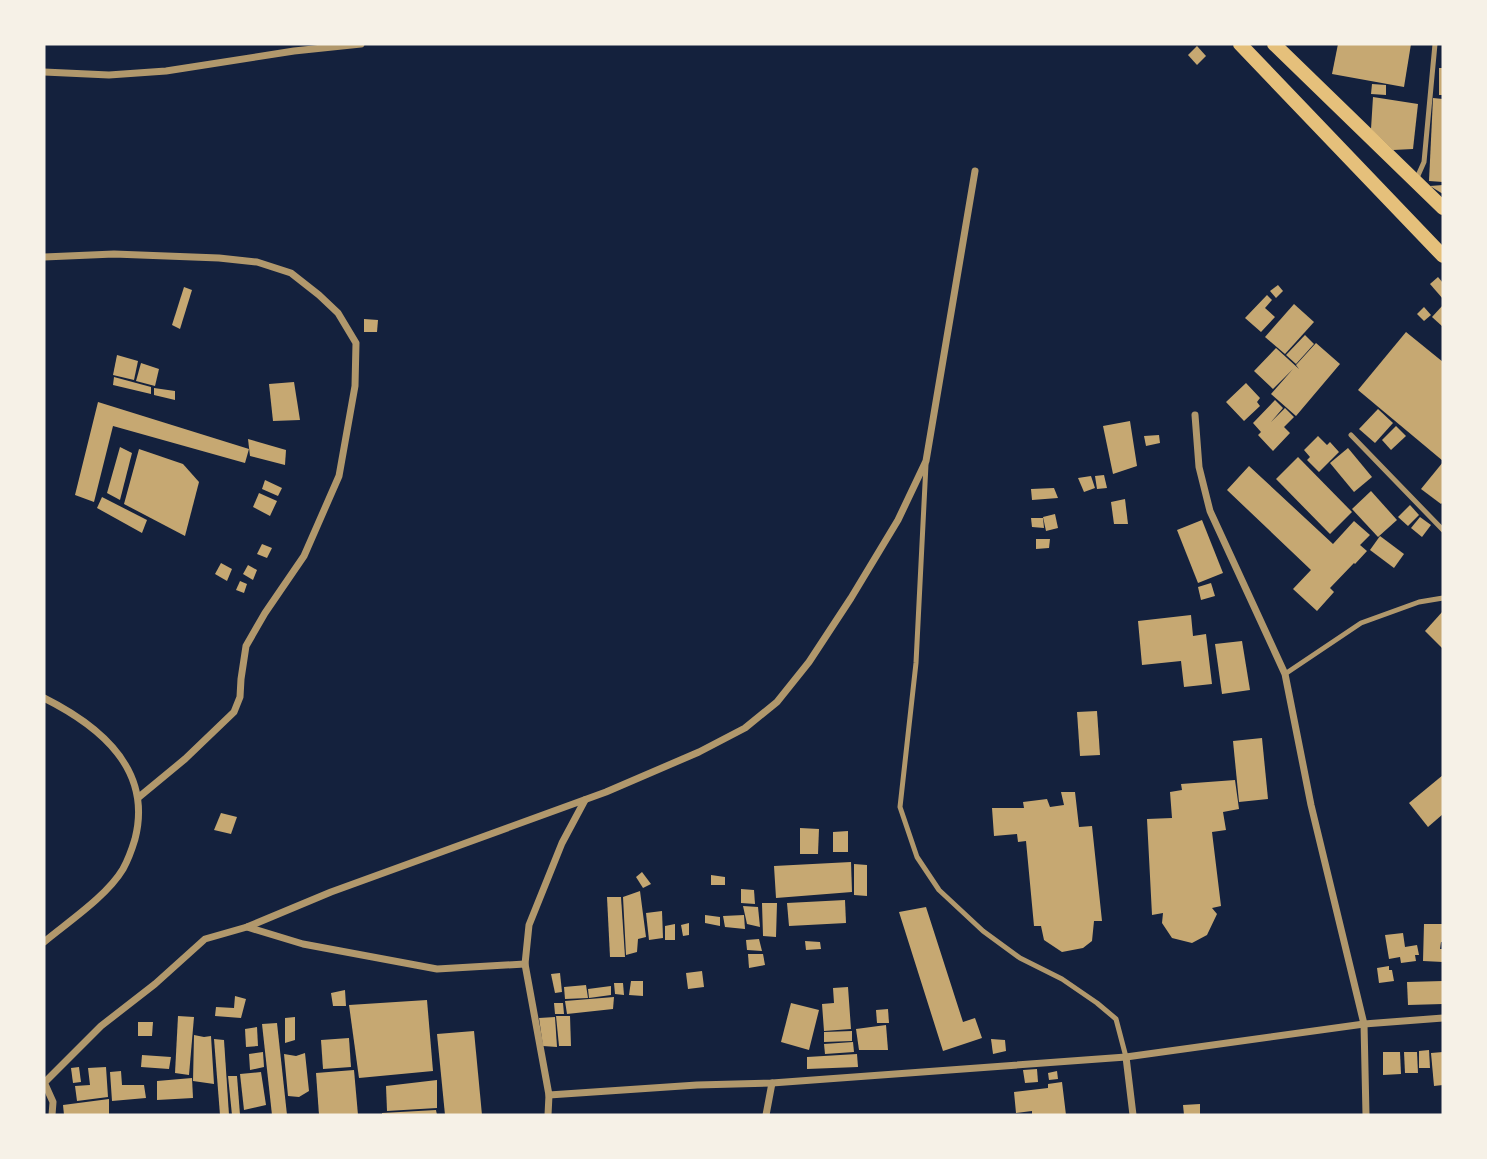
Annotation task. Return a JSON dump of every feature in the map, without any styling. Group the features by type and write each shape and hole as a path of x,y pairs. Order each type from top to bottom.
{"main road":[{"path":"1240,44 1443,256"},
{"path":"1274,44 1443,208"}],"street":[{"path":"44,72 109,75 166,71 294,51 360,44"},
{"path":"52,1115 54,1102 44,1082 101,1026 155,985 205,939 247,927 331,892 586,800 699,752 745,728 777,702 809,662 851,598 898,520 926,461 975,171"},
{"path":"44,257 114,254 257,262 291,274 319,295 338,313 356,343 355,386 339,476 304,556 246,646 240,697 234,712 185,759 139,797"},
{"path":"1195,415 1199,467 1210,511 1285,674 1311,805 1364,1024 1366,1115"},
{"path":"44,698 69,711 113,747 129,769 139,797 139,824 132,849 122,870 101,895 44,942"},
{"path":"548,1115 548,1094 525,964 529,925 562,843 586,800"},
{"path":"247,927 303,944 437,969 525,964"},
{"path":"548,1094 772,1083 1126,1057 1364,1024 1443,1018"},
{"path":"1126,1057 1133,1115"},
{"path":"766,1115 772,1083"}],"lane":[{"path":"1416,180 1424,162 1434,44"},
{"path":"1351,435 1443,530"},
{"path":"926,461 916,663 900,807 917,857 939,890 983,931 1020,958 1062,979 1116,1019 1126,1057"},
{"path":"1285,674 1361,623 1419,602 1443,598"}],"building":[{"path":"1338,44 1411,44 1404,87 1332,74"},
{"path":"1197,46 1206,56 1197,65 1188,55"},
{"path":"1439,68 1443,68 1443,95 1439,95"},
{"path":"1372,84 1386,85 1386,95 1371,94"},
{"path":"1373,97 1418,104 1413,149 1393,150 1371,129"},
{"path":"1433,98 1443,99 1443,182 1429,181"},
{"path":"1443,185 1443,194 1430,186"},
{"path":"1438,277 1443,283 1443,299 1430,284"},
{"path":"1278,285 1283,291 1276,298 1270,291"},
{"path":"184,287 192,290 180,329 172,325"},
{"path":"1267,295 1272,300 1265,308 1275,317 1261,332 1245,318"},
{"path":"1294,304 1314,322 1285,354 1265,337"},
{"path":"1443,305 1443,327 1432,317"},
{"path":"1424,307 1431,315 1424,321 1417,314"},
{"path":"364,319 378,320 377,332 364,332"},
{"path":"1406,332 1443,362 1443,461 1358,390"},
{"path":"1305,335 1314,344 1296,364 1286,355"},
{"path":"1316,343 1340,364 1296,416 1271,394 1293,369 1273,389 1254,371 1276,348 1299,369 1296,365"},
{"path":"117,355 138,361 134,380 113,375"},
{"path":"141,363 159,369 155,386 136,381"},
{"path":"114,377 151,387 151,394 113,385"},
{"path":"294,382 300,420 273,421 269,384"},
{"path":"1246,383 1260,398 1257,402 1260,406 1244,421 1226,402"},
{"path":"154,388 175,391 175,400 154,395"},
{"path":"1275,400 1283,408 1271,422 1285,408 1294,417 1284,427 1290,433 1273,451 1258,435 1261,432 1253,423"},
{"path":"98,402 249,449 245,463 113,426 94,502 75,495"},
{"path":"1378,409 1393,423 1375,443 1359,429"},
{"path":"1130,421 1137,466 1113,474 1103,426"},
{"path":"1396,426 1406,436 1391,450 1382,440"},
{"path":"1159,435 1160,443 1146,446 1144,436"},
{"path":"1318,436 1327,445 1330,442 1339,452 1319,472 1307,460 1310,457 1304,450"},
{"path":"248,439 286,450 285,465 250,456"},
{"path":"120,447 132,453 120,500 107,493"},
{"path":"1348,448 1372,477 1354,492 1330,463"},
{"path":"139,449 183,464 199,482 185,536 124,504"},
{"path":"1298,457 1352,512 1330,534 1276,479"},
{"path":"1443,462 1443,502 1441,504 1421,489"},
{"path":"1249,466 1333,544 1354,521 1370,535 1360,545 1367,551 1330,588 1334,592 1317,611 1293,589 1311,570 1227,490"},
{"path":"1104,475 1107,488 1097,489 1095,476"},
{"path":"1091,476 1095,488 1084,492 1078,478"},
{"path":"265,480 282,488 278,496 262,489"},
{"path":"1054,488 1058,498 1032,500 1031,489"},
{"path":"1371,491 1397,520 1378,537 1352,509"},
{"path":"259,493 277,501 270,516 253,507"},
{"path":"102,497 147,520 142,533 97,508"},
{"path":"1125,499 1128,524 1114,524 1111,502"},
{"path":"1410,505 1419,515 1408,526 1398,517"},
{"path":"1055,514 1058,528 1046,531 1043,517"},
{"path":"1420,517 1431,525 1422,537 1411,528"},
{"path":"1031,518 1043,518 1044,528 1032,527"},
{"path":"1202,520 1223,573 1198,583 1177,530"},
{"path":"1380,536 1404,554 1394,568 1370,550"},
{"path":"1036,539 1050,539 1049,548 1036,549"},
{"path":"262,544 272,548 267,558 257,554"},
{"path":"221,563 232,569 227,581 215,574"},
{"path":"248,565 257,570 253,580 243,574"},
{"path":"240,581 247,584 244,593 236,590"},
{"path":"1211,583 1215,596 1201,600 1198,587"},
{"path":"1443,611 1443,649 1425,631"},
{"path":"1191,615 1193,636 1206,634 1212,684 1184,687 1181,661 1142,665 1138,621"},
{"path":"1242,641 1250,690 1222,694 1215,644"},
{"path":"1097,711 1100,755 1080,756 1077,712"},
{"path":"1262,738 1268,799 1239,802 1233,741"},
{"path":"1443,775 1443,814 1428,827 1409,803"},
{"path":"1235,780 1239,809 1223,812 1226,830 1212,832 1221,906 1212,908 1217,914 1207,935 1192,943 1172,938 1162,923 1163,913 1152,915 1147,819 1172,818 1170,792 1182,790 1181,784"},
{"path":"1061,792 1075,792 1079,827 1092,826 1102,921 1094,921 1092,941 1083,948 1062,952 1044,940 1041,926 1034,926 1026,841 1018,842 1017,834 994,836 992,808 1024,808 1023,802 1047,799 1050,807 1064,805"},
{"path":"221,813 237,817 231,834 214,830"},
{"path":"800,828 819,829 818,854 800,854"},
{"path":"848,831 848,852 833,852 833,832"},
{"path":"851,862 852,892 776,898 774,866"},
{"path":"854,864 867,865 867,896 854,895"},
{"path":"642,872 651,884 643,888 636,877"},
{"path":"711,875 725,877 725,885 711,885"},
{"path":"741,889 754,890 755,904 741,903"},
{"path":"640,891 646,937 638,939 637,952 626,955 623,897"},
{"path":"607,897 621,897 625,957 610,957"},
{"path":"845,900 846,923 789,926 787,903"},
{"path":"762,903 777,903 776,937 763,936"},
{"path":"743,906 758,907 760,927 747,924"},
{"path":"926,907 963,1022 975,1018 982,1038 943,1051 899,912"},
{"path":"662,911 663,938 649,940 646,913"},
{"path":"705,915 720,917 720,926 705,923"},
{"path":"744,915 745,929 725,927 723,916"},
{"path":"689,923 689,935 683,936 681,925"},
{"path":"675,924 675,940 665,940 665,926"},
{"path":"1424,924 1443,924 1443,942 1440,949 1443,949 1443,962 1423,961"},
{"path":"1403,933 1405,947 1417,945 1419,955 1415,955 1416,961 1401,963 1400,957 1389,959 1385,935"},
{"path":"759,939 762,951 747,950 746,940"},
{"path":"805,941 820,942 821,949 806,950"},
{"path":"748,954 763,954 765,965 749,968"},
{"path":"1389,966 1394,981 1379,983 1377,968"},
{"path":"702,971 704,987 688,989 686,973"},
{"path":"560,973 562,992 555,993 551,974"},
{"path":"631,981 643,981 643,996 629,995"},
{"path":"1443,981 1443,1004 1408,1005 1407,982"},
{"path":"614,983 623,983 624,995 615,994"},
{"path":"586,985 588,998 565,999 564,987"},
{"path":"611,986 611,995 589,998 588,989"},
{"path":"848,987 851,1029 824,1031 822,1004 834,1003 833,988"},
{"path":"345,990 346,1006 333,1006 331,993"},
{"path":"235,996 246,999 241,1018 215,1016 216,1007 234,1008"},
{"path":"614,997 613,1009 567,1014 565,1001"},
{"path":"427,1000 433,1071 359,1078 349,1005"},
{"path":"554,1003 563,1003 564,1014 555,1014"},
{"path":"791,1003 819,1010 809,1050 781,1042"},
{"path":"888,1009 889,1023 877,1023 876,1010"},
{"path":"178,1016 194,1017 189,1075 175,1073"},
{"path":"556,1016 570,1016 571,1046 559,1046"},
{"path":"295,1017 295,1040 285,1043 285,1018"},
{"path":"555,1017 557,1047 543,1046 539,1018"},
{"path":"138,1022 153,1022 152,1036 138,1036"},
{"path":"277,1023 287,1115 272,1115 262,1024"},
{"path":"886,1025 888,1050 859,1050 856,1029"},
{"path":"257,1027 258,1046 246,1047 245,1029"},
{"path":"474,1031 482,1115 445,1115 437,1034"},
{"path":"852,1031 852,1041 824,1042 824,1032"},
{"path":"194,1035 211,1036 214,1084 193,1081"},
{"path":"349,1038 351,1067 323,1069 321,1040"},
{"path":"214,1039 224,1040 229,1115 220,1115"},
{"path":"991,1039 1005,1040 1006,1051 993,1054"},
{"path":"853,1042 854,1052 825,1054 824,1044"},
{"path":"1429,1050 1430,1068 1419,1068 1419,1051"},
{"path":"263,1052 264,1067 250,1070 249,1054"},
{"path":"1383,1052 1400,1052 1401,1074 1383,1075"},
{"path":"1404,1052 1417,1052 1418,1073 1405,1073"},
{"path":"1443,1052 1443,1085 1434,1086 1431,1053"},
{"path":"305,1053 309,1091 299,1097 288,1096 284,1054 296,1056"},
{"path":"857,1054 858,1067 807,1069 807,1057"},
{"path":"142,1055 171,1057 169,1069 141,1067"},
{"path":"79,1067 81,1082 73,1083 71,1068"},
{"path":"106,1067 108,1097 77,1101 75,1086 90,1085 88,1068"},
{"path":"1037,1069 1038,1082 1025,1083 1023,1070"},
{"path":"354,1070 358,1115 319,1115 316,1073"},
{"path":"121,1071 122,1085 144,1085 146,1098 112,1101 110,1072"},
{"path":"1057,1071 1058,1079 1049,1080 1048,1073"},
{"path":"261,1072 266,1105 244,1110 240,1074"},
{"path":"228,1076 237,1076 240,1115 232,1115"},
{"path":"192,1078 193,1098 157,1100 157,1081"},
{"path":"437,1080 437,1108 387,1111 386,1086"},
{"path":"1062,1082 1066,1115 1032,1115 1032,1111 1016,1113 1014,1092 1048,1088 1048,1084"},
{"path":"109,1099 109,1115 64,1115 63,1105"},
{"path":"1200,1104 1200,1115 1184,1115 1183,1105"},
{"path":"436,1110 437,1115 382,1115 382,1113"}]}
